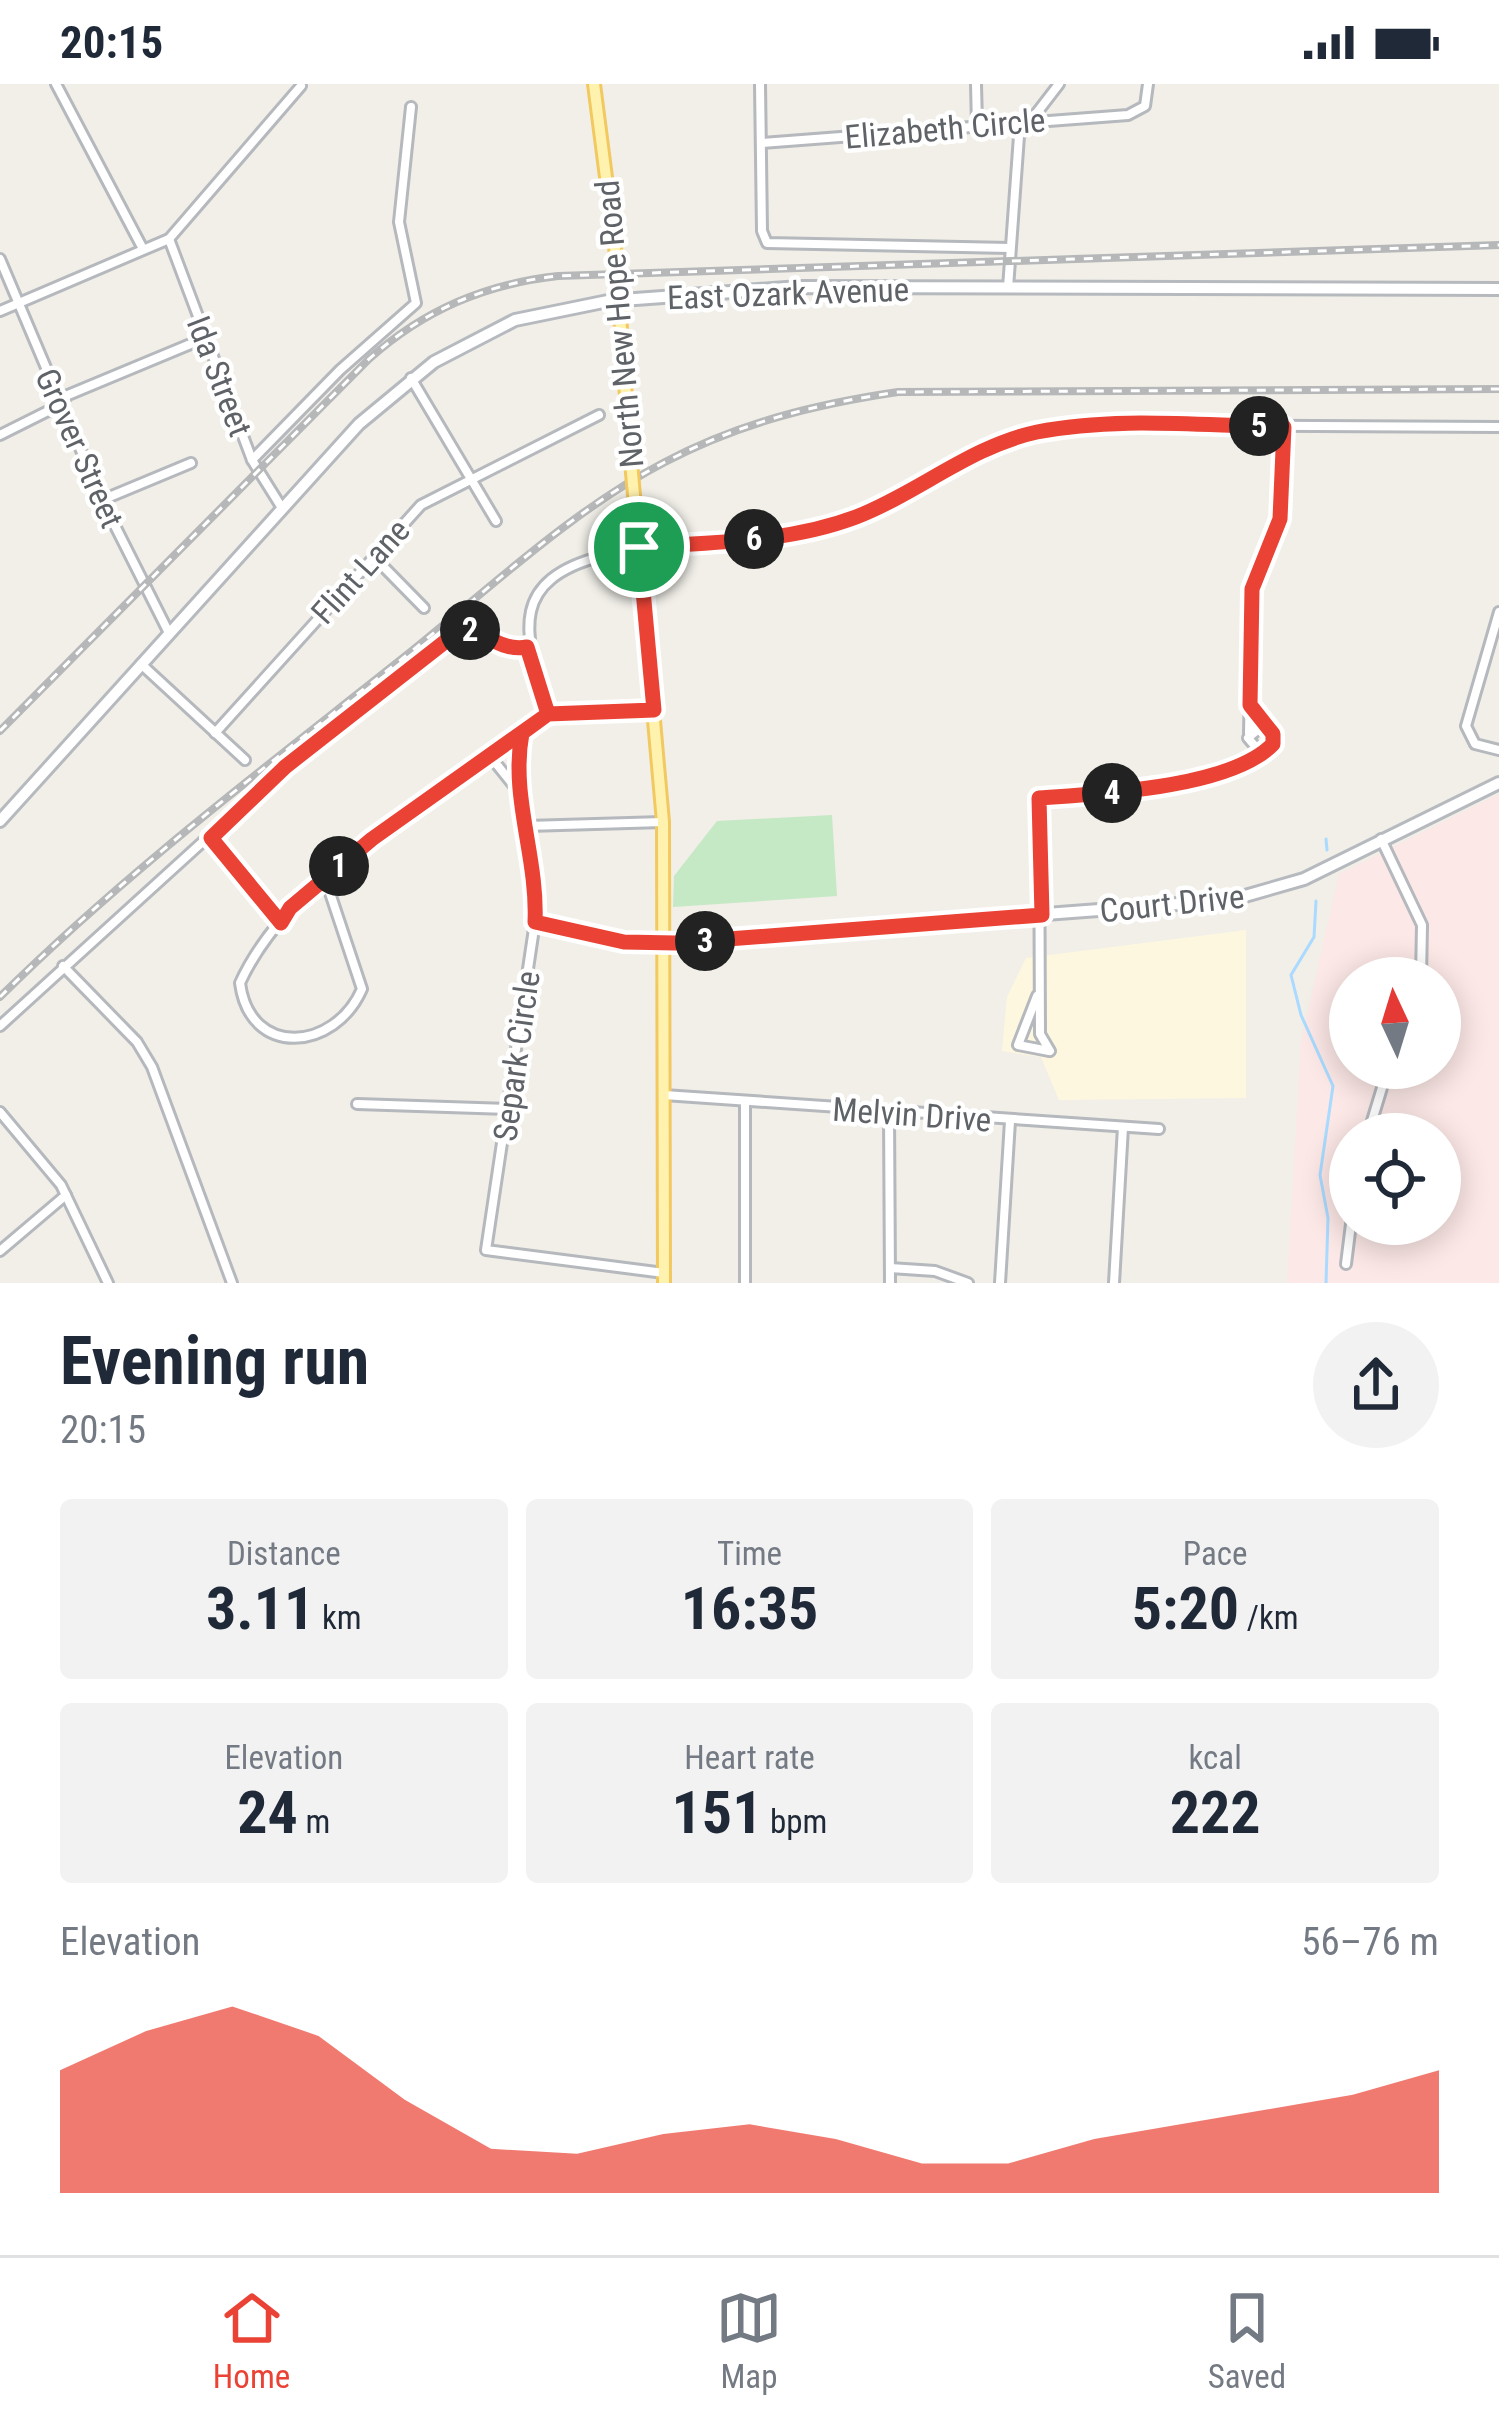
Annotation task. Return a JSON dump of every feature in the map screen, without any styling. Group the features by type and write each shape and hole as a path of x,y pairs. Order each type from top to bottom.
{"main road":[{"name":"North New Hope Road","path":"594,84 616,255 663,822 664,1278"},
{"name":"East Ozark Avenue","path":"0,821 359,424 411,378 515,320 619,294 800,287 1499,289"},
{"name":"Court Drive","path":"664,943 1252,896 1304,879 1499,783"}],"street":[{"path":"56,84 143,248"},
{"path":"760,84 765,241 776,247 1010,248"},
{"path":"976,84 977,125"},
{"path":"1008,288 1016,148 1027,121 1059,84"},
{"name":"Elizabeth Circle","path":"761,143 1128,115 1144,106 1148,84"},
{"path":"0,311 169,238 301,86"},
{"path":"252,460 416,303 399,222 411,107"},
{"name":"Ida Street","path":"169,238 252,460 281,508"},
{"name":"Grover Street","path":"0,259 102,500 169,634"},
{"path":"0,435 60,405 68,395 205,338"},
{"path":"411,378 496,521"},
{"name":"Flint Lane","path":"215,733 421,505 599,415"},
{"path":"639,547 765,538 824,528 878,508 988,448 1038,432 1124,425 1499,427"},
{"path":"1240,761 1249,738 1252,589 1280,519 1284,427"},
{"path":"102,500 191,464"},
{"path":"548,714 527,647 529,615 544,588 571,566 602,556"},
{"path":"374,557 424,608"},
{"path":"1499,612 1466,726 1475,744 1499,750"},
{"path":"0,1026 285,767 452,634 467,629 506,648 527,647"},
{"path":"141,664 245,760"},
{"path":"1040,983 1017,1040 1024,1050 1050,1051 1040,1034 1042,915 1039,798 1169,786 1262,752 1274,740 1250,705"},
{"path":"325,878 362,989 356,1004 311,1040 268,1028 242,994 246,970 290,908 325,878 548,714 654,710"},
{"path":"1249,738 1262,726"},
{"name":"Separk Circle","path":"522,733 518,791 527,826 535,922 487,1250 664,1278"},
{"path":"1249,738 1262,752"},
{"name":"Separk Circle","path":"490,756 518,791"},
{"path":"527,826 663,822"},
{"path":"211,838 281,923"},
{"path":"1381,839 1422,925 1421,957"},
{"name":"Court Drive","path":"535,922 604,939 664,943"},
{"path":"63,966 136,1042 152,1067 232,1283"},
{"name":"Melvin Drive","path":"664,1095 1159,1129"},
{"path":"745,1102 745,1283"},
{"path":"357,1104 508,1108"},
{"path":"0,1112 66,1195 108,1283"},
{"path":"889,1112 890,1283"},
{"path":"1000,1283 1010,1121"},
{"path":"1114,1283 1123,1126"},
{"path":"0,1251 66,1195"},
{"path":"1346,1264 1348,1245"},
{"path":"890,1268 935,1271 968,1283"}],"shaded area":[{"path":"1499,794 1499,1283 1287,1283 1301,1041 1339,874"},
{"path":"1246,930 1246,1098 1059,1100 1041,1057 1002,1051 1007,997 1026,958"}],"green space":[{"path":"832,815 837,896 673,907 674,876 717,821"}],"waterway":[{"path":"1326,839 1327,850"},
{"path":"1316,901 1314,937 1291,975 1301,1015 1333,1086 1320,1175 1328,1218 1326,1283"}],"railway":[{"path":"0,731 369,359 434,313 505,285 558,276 1499,245"},
{"path":"0,997 146,864 530,554 630,482 721,436 808,409 898,392 1499,389"}],"route":[{"path":"639,547 654,710 548,714 372,839 290,908 281,923 211,838 285,767 460,630 478,632 497,646 527,647 548,714 522,733 518,757 518,791 536,885 535,922 624,942 676,943 1042,915 1039,798 1169,786 1221,771 1273,744 1273,734 1262,726 1250,705 1252,589 1280,519 1284,427 1124,425 1038,432 988,448 878,508 824,528 765,538 639,547"}]}
